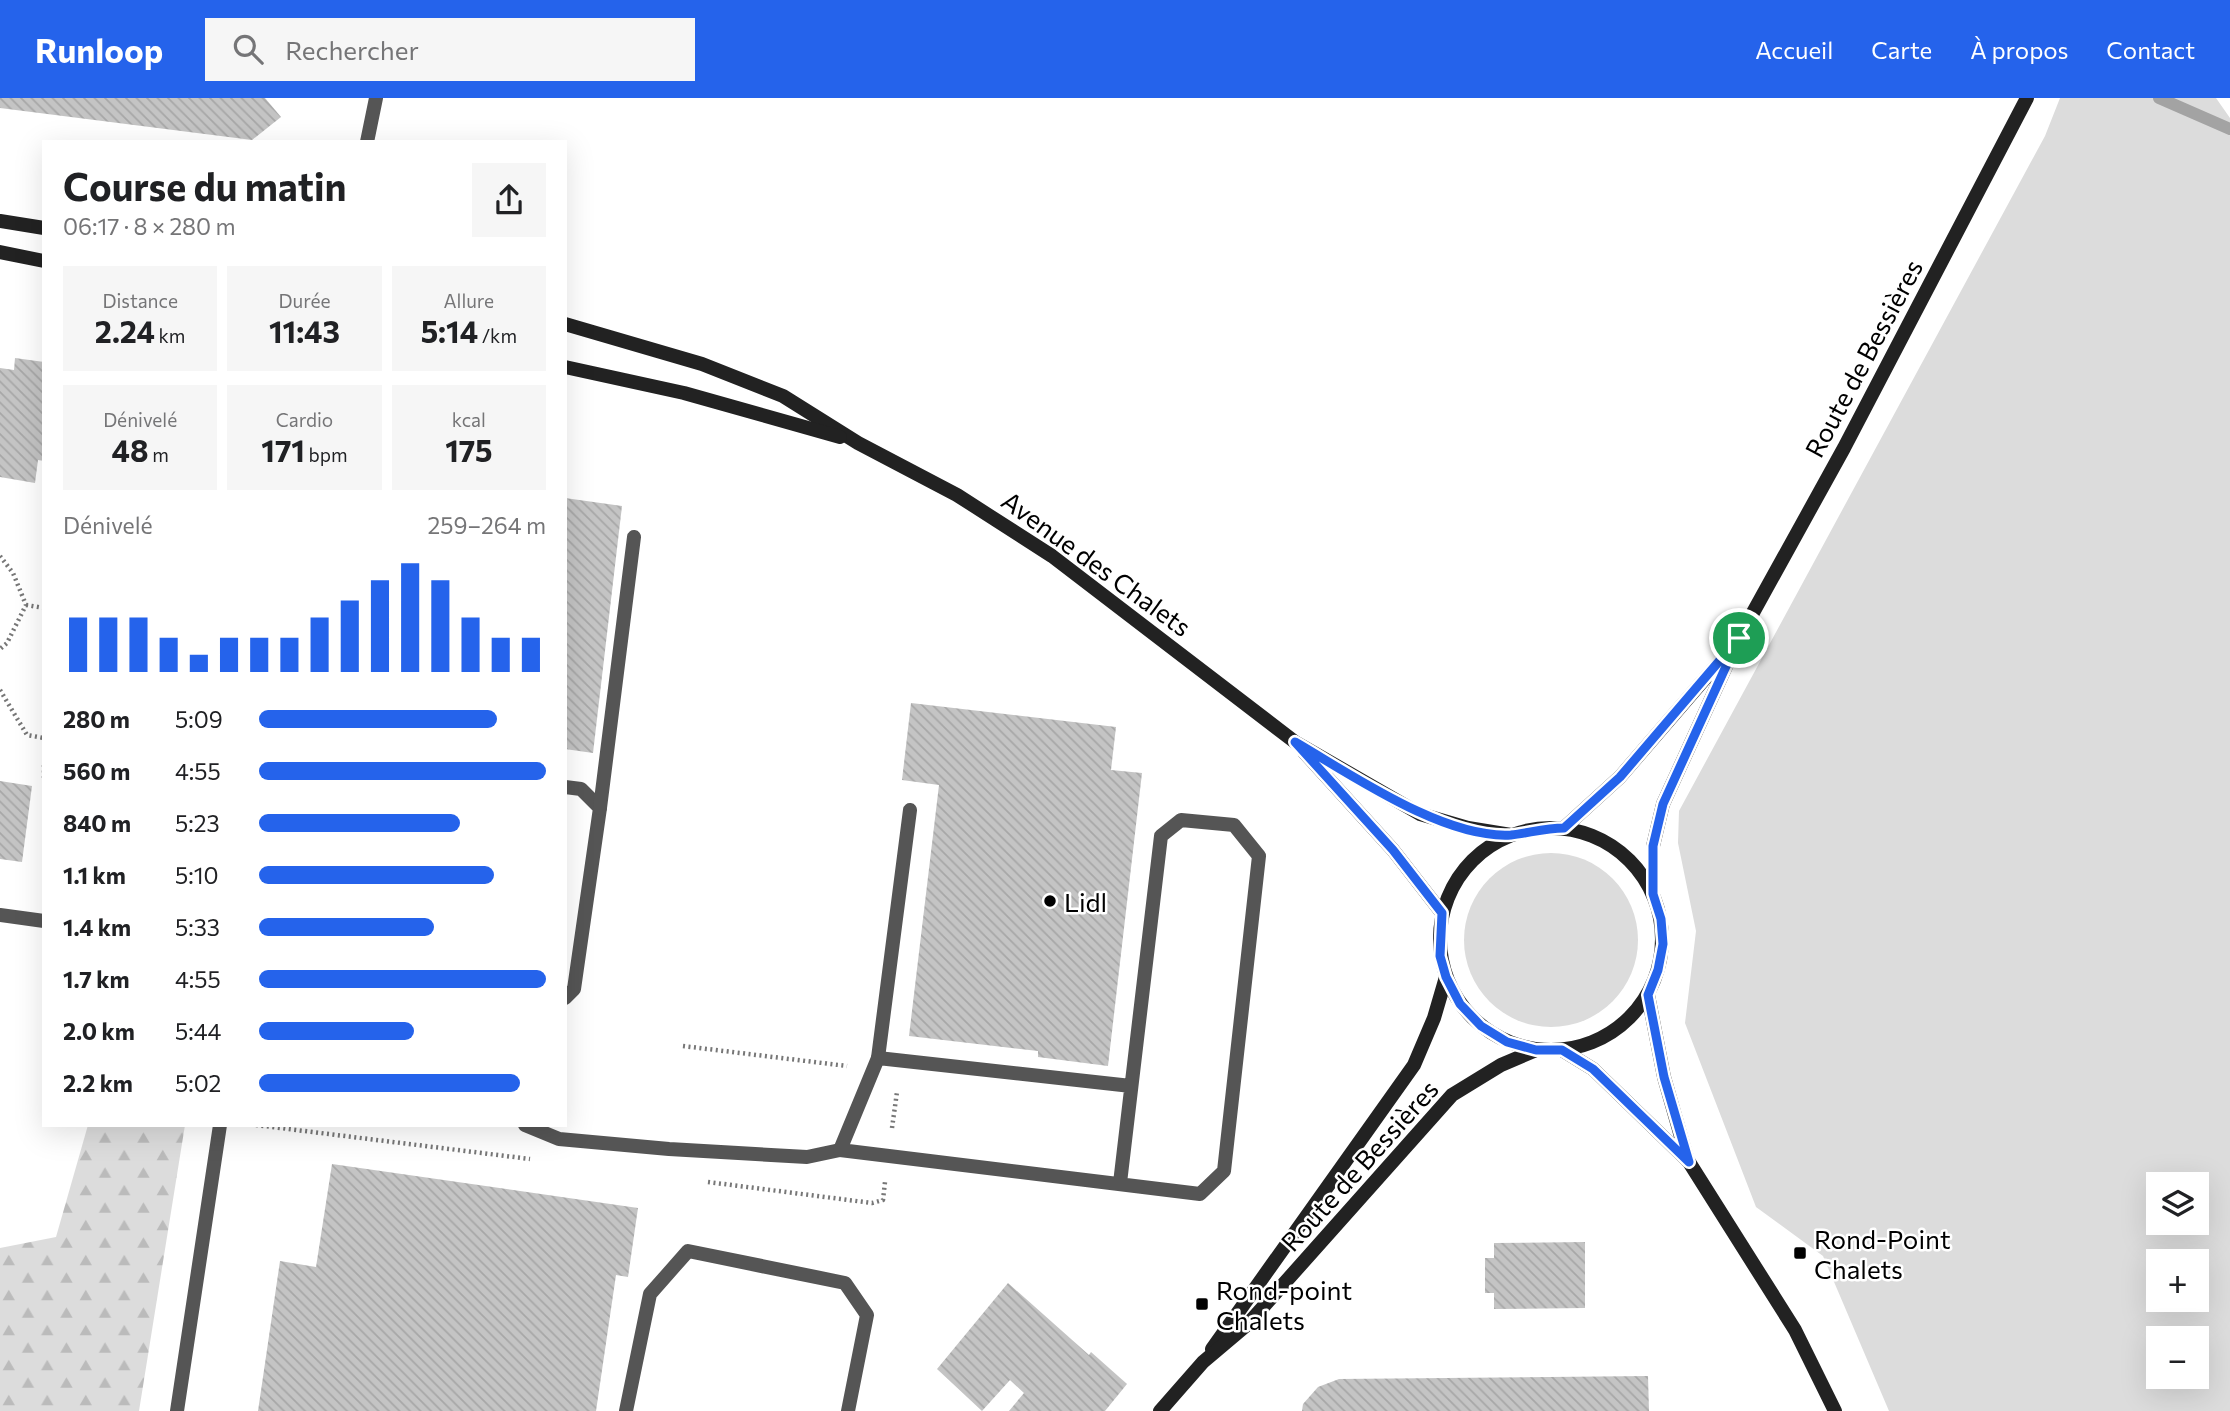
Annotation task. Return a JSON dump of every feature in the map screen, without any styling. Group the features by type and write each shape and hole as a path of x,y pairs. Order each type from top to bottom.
{"main road":[{"name":"Route de Bessières","path":"1653,894 1653,846 1663,804 1739,638 1844,448 2026,98"},
{"path":"0,221 42,228"},
{"path":"0,252 42,261"},
{"name":"Avenue des Chalets","path":"567,325 702,364 783,396 858,443 957,495 1052,556 1295,742 1420,814 1468,828 1511,835"},
{"name":"Avenue des Chalets","path":"567,367 684,393 858,443"},
{"name":"Route de Bessières","path":"1564,828 1620,777 1739,638"},
{"name":"Avenue des Chalets","path":"1295,742 1393,850 1442,913"},
{"name":"Route de Bessières","path":"1564,828 1586,833 1617,850 1642,874 1653,894 1661,919 1663,944 1658,970 1648,995 1636,1012 1603,1038 1562,1050 1536,1050 1507,1042 1481,1026 1460,1004 1446,977 1440,946 1442,913 1451,888 1467,866 1487,847 1511,835 1529,830 1564,828"},
{"name":"Route de Bessières","path":"1160,1411 1203,1362 1235,1313 1414,1065 1434,1018 1446,977"},
{"path":"1648,995 1664,1077 1689,1162"},
{"name":"Route de Bessières","path":"1203,1362 1248,1324 1452,1095 1501,1065 1536,1050"},
{"path":"1562,1050 1593,1069 1689,1162 1795,1330 1835,1411"}],"street":[{"path":"367,140 376,98"},
{"path":"567,996 574,989 634,537"},
{"path":"567,787 581,789 600,808"},
{"path":"839,1150 878,1058 909,810"},
{"path":"530,1127 559,1139 807,1157 839,1150 1200,1194 1224,1171 1259,856 1234,825 1181,820 1161,836 1120,1183"},
{"path":"0,915 42,921"},
{"path":"878,1058 1131,1086"},
{"path":"177,1411 220,1127"},
{"path":"626,1411 650,1294 688,1251 845,1283 867,1315 848,1411"}],"path":[{"path":"0,556 13,573 26,605 7,643 0,649"},
{"path":"26,605 42,608"},
{"path":"0,690 27,735 42,738"}],"green space":[{"path":"2060,98 2216,98 2230,118 2230,1411 1889,1411 1823,1256 1756,1207 1685,1023 1696,931 1678,843 1679,811 2045,136"},
{"path":"1551,853 1584,859 1613,878 1632,907 1638,940 1632,973 1613,1002 1584,1021 1551,1027 1518,1021 1489,1002 1470,973 1464,940 1470,907 1489,878 1518,859"},
{"path":"87,1127 185,1127 139,1411 0,1411 0,1248 56,1237"}],"building":[{"path":"0,98 265,98 281,117 252,140 0,108"},
{"path":"15,358 42,362 42,461 38,460 35,483 0,477 0,368 14,370"},
{"path":"567,498 622,506 593,753 567,749"},
{"path":"911,703 1116,727 1111,770 1142,773 1108,1066 1038,1057 1038,1051 909,1036 939,785 902,780"},
{"path":"0,781 32,786 22,862 0,859"},
{"path":"332,1164 638,1208 628,1277 616,1275 596,1411 258,1411 280,1261 316,1267"},
{"path":"1585,1242 1585,1308 1494,1309 1494,1293 1485,1293 1485,1258 1494,1258 1494,1243"},
{"path":"1008,1283 1089,1355 1091,1352 1127,1384 1105,1411 1009,1411 1024,1393 1010,1380 982,1411 937,1369"},
{"path":"1648,1376 1649,1411 1302,1411 1303,1404 1318,1387 1339,1379"}],"waterway":[{"path":"2159,98 2230,129"}],"place":[{"name":"Lidl","path":"1050,901"},
{"name":"Rond-Point Chalets","path":"1800,1253"},
{"name":"Rond-point Chalets","path":"1202,1304"}],"route":[{"path":"1739,638 1663,804 1653,846 1653,894 1661,919 1663,944 1658,970 1648,995 1652,1027 1664,1077 1689,1162 1593,1069 1562,1050 1536,1050 1507,1042 1481,1026 1460,1004 1446,977 1440,956 1442,913 1393,850 1295,742 1420,814 1468,828 1511,835 1529,830 1564,828 1620,777 1739,638"}]}
